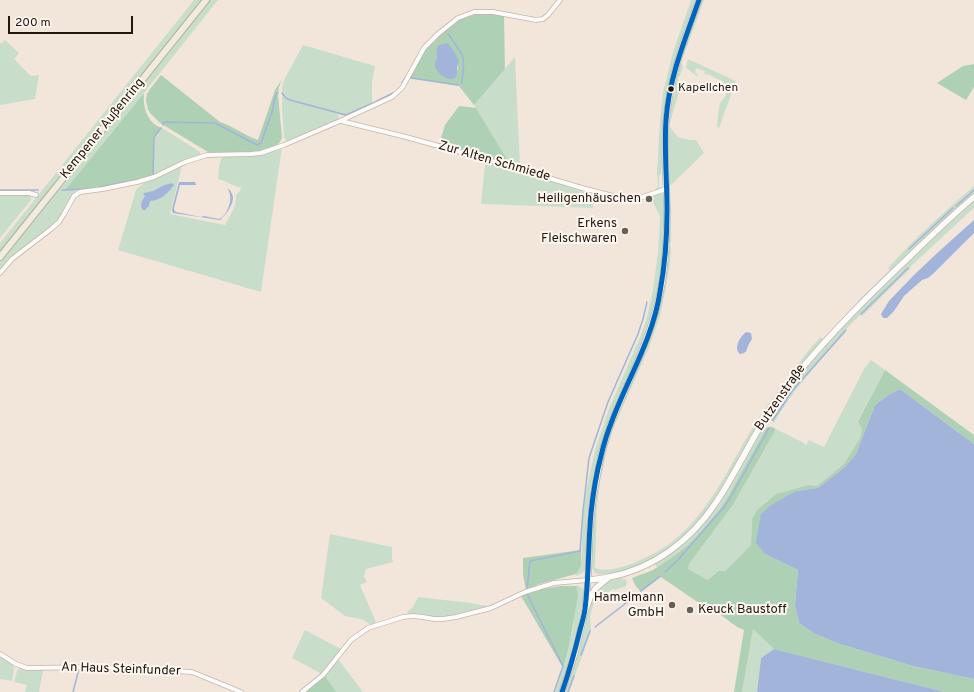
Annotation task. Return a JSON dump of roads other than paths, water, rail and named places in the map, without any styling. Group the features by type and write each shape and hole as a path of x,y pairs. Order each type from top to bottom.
{"main road":[{"name":"Kempener Außenring","path":"0,257 206,0"},
{"path":"585,611 584,580 591,513 601,455 610,426 650,332 660,294 664,271 666,240 666,120 671,84 680,53 699,0"},
{"name":"Butzenstraße","path":"584,580 610,577 652,562 670,551 690,534 715,505 768,413 784,390 804,366 881,284 958,210 974,198"},
{"path":"562,692 575,654 585,611 591,595 596,588 610,577"}],"street":[{"path":"0,273 12,259 59,222 74,196 80,192 137,182 154,177 186,162 207,155 261,153 284,145 392,97 402,88 424,48 438,34 458,18 474,12 492,12 536,20 543,19 560,0"},
{"name":"Zur Alten Schmiede","path":"340,121 421,141 625,199 634,200 666,189"},
{"path":"0,193 29,193 36,195"},
{"path":"302,692 323,675 351,640 368,628 403,617 413,616 443,619 491,608 525,592 554,583 584,580"},
{"name":"An Haus Steinfunder","path":"0,654 16,664 27,668 101,667 192,672 241,692"}],"water":[{"path":"447,43 459,61 456,76 453,79 442,76 435,67 438,46"},
{"path":"179,182 195,182 196,185 180,185 174,210 176,212 201,217 204,216 219,219 223,216 220,220 173,213 172,211"},
{"path":"172,183 174,185 166,194 161,198 150,201 149,206 143,210 141,205 145,196 143,194 144,193"},
{"path":"229,189 233,197 233,201 226,213 230,199"},
{"path":"974,220 974,233 934,273 928,278 922,280 904,296 894,311 887,318 883,318 881,314 889,301 914,275"},
{"path":"746,332 751,333 752,339 746,352 740,354 737,346"},
{"path":"900,389 974,444 974,679 913,666 840,644 815,634 799,623 795,606 798,570 765,554 756,543 761,514 771,505 796,491 818,488 845,467 856,454 875,405"},
{"path":"774,649 945,692 757,692 761,658"}],"waterway":[{"path":"448,34 461,52 463,58 464,65 462,83"},
{"path":"402,83 405,78"},
{"path":"411,78 458,85"},
{"path":"282,93 290,100 346,115 395,92"},
{"path":"163,125 164,122 215,123 257,145 261,143 272,112 275,97 278,93"},
{"path":"153,176 154,138 161,128"},
{"path":"100,187 140,179"},
{"path":"62,190 89,189"},
{"path":"0,190 38,190"},
{"path":"956,206 974,190"},
{"path":"909,249 953,208"},
{"path":"861,314 908,268"},
{"path":"527,589 530,561 580,551 589,458 608,402 638,334 647,302"},
{"path":"773,420 792,391 846,330"},
{"path":"665,572 678,560 729,500 769,428"},
{"path":"641,591 660,576"},
{"path":"527,594 563,666 554,692"},
{"path":"595,627 630,600"},
{"path":"581,655 590,631"},
{"path":"73,692 79,669"},
{"path":"568,692 574,676"}],"place":[{"name":"Kapellchen","path":"671,89"},
{"name":"Heiligenhäuschen","path":"649,199"},
{"name":"Erkens Fleischwaren","path":"625,231"},
{"name":"Hamelmann GmbH","path":"672,605"},
{"name":"Keuck Baustoff","path":"690,610"}]}
